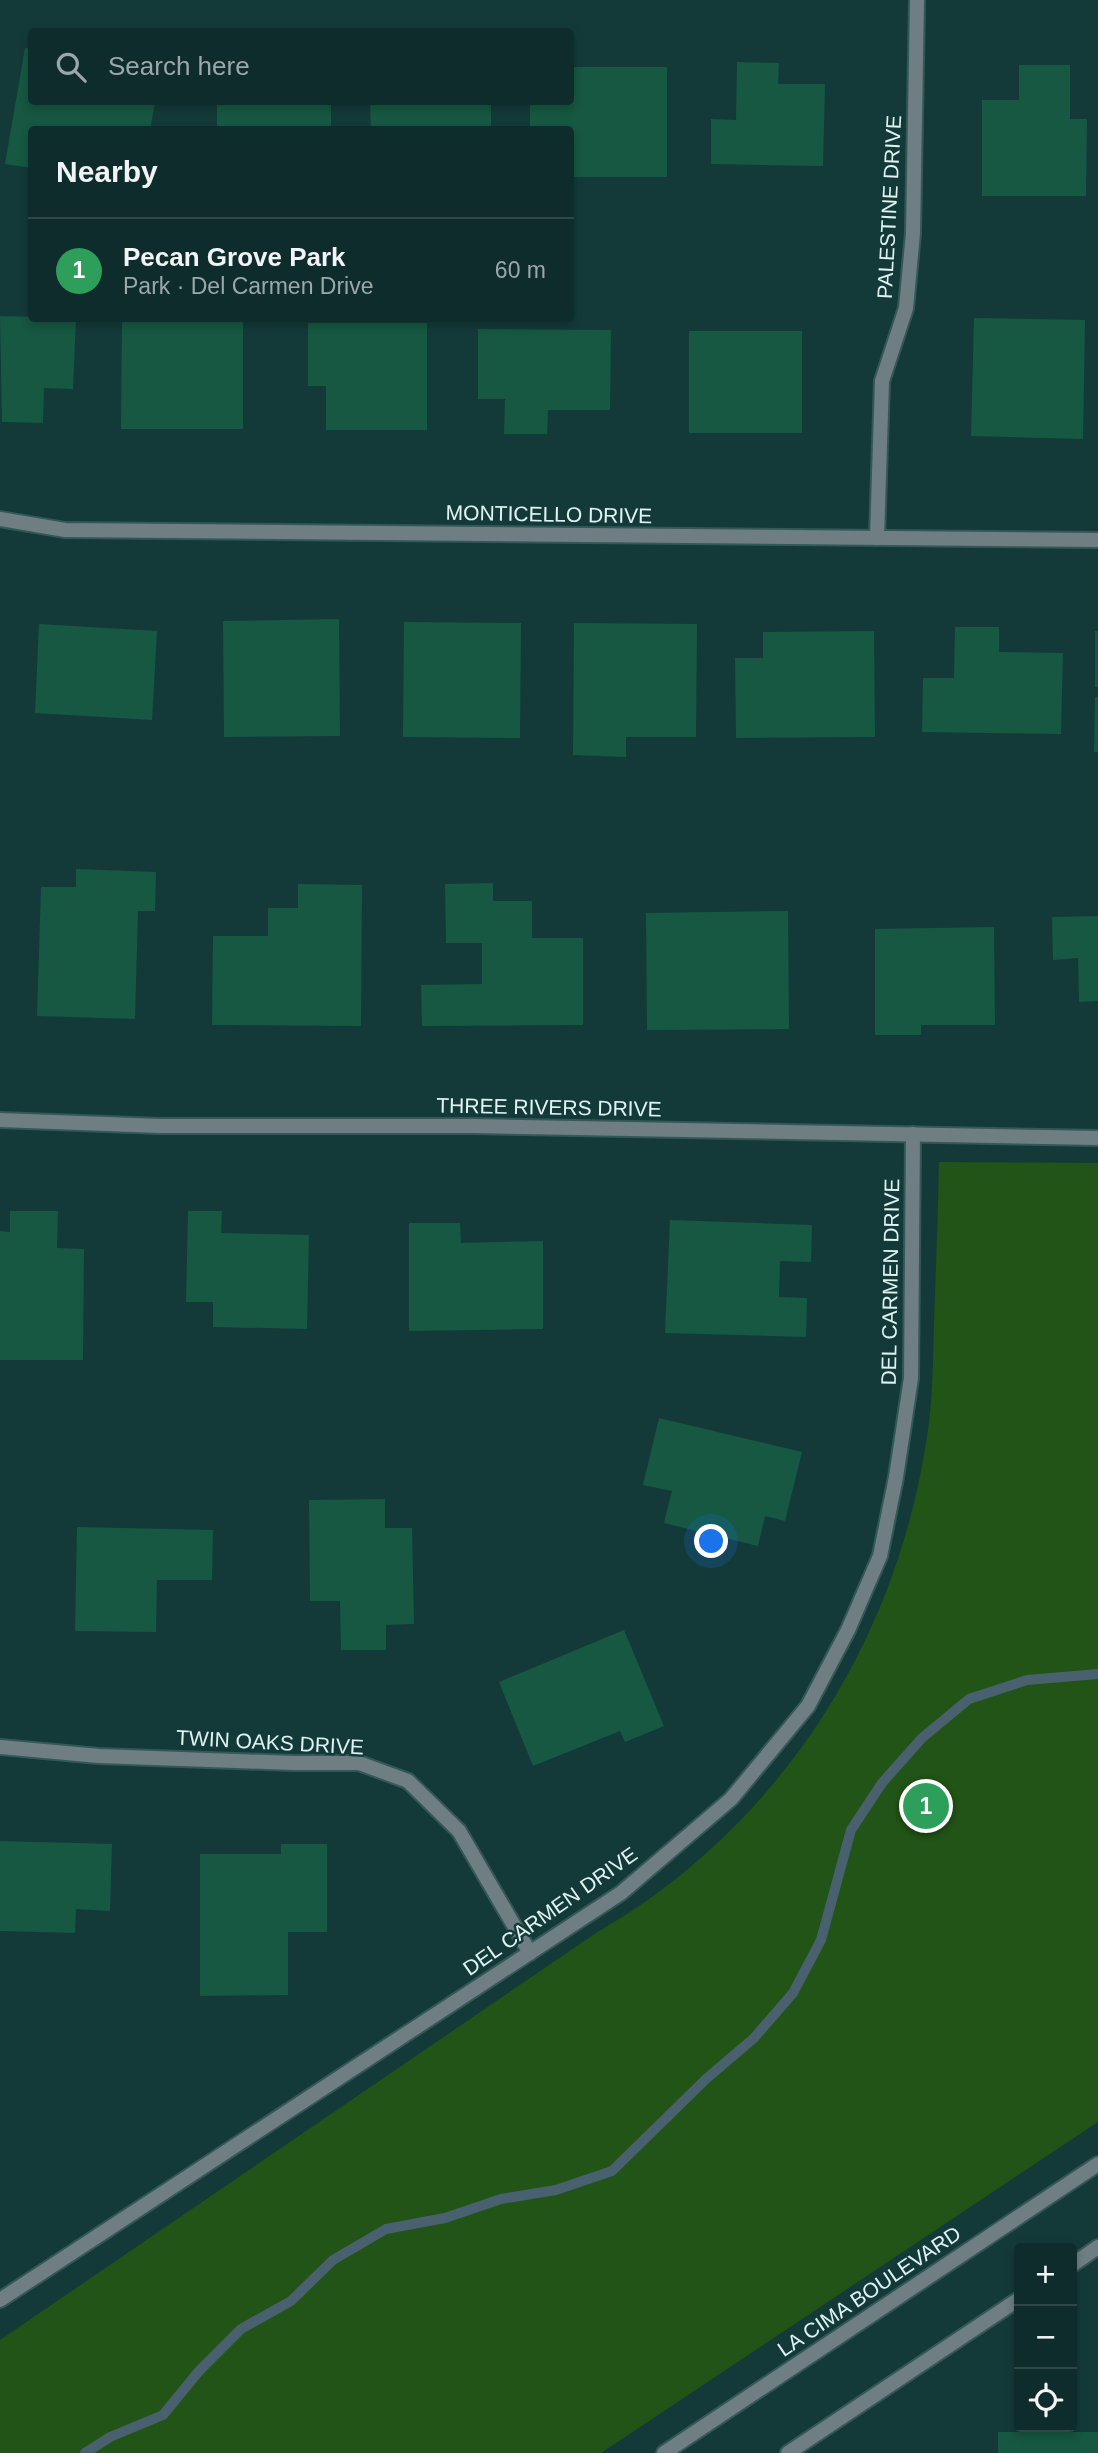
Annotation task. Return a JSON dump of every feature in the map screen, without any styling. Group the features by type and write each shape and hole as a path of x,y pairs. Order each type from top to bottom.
{"street":[{"name":"PALESTINE DRIVE","path":"877,538 882,381 905,308 913,233 917,0"},
{"name":"MONTICELLO DRIVE","path":"0,519 65,530 1098,540"},
{"name":"THREE RIVERS DRIVE","path":"0,1120 160,1126 474,1126 1098,1138"},
{"name":"DEL CARMEN DRIVE","path":"0,2300 621,1893 732,1799 808,1706 848,1630 880,1556 896,1477 911,1378 913,1135"},
{"name":"TWIN OAKS DRIVE","path":"0,1747 99,1756 359,1763 408,1781 459,1831 530,1953"},
{"name":"LA CIMA BOULEVARD","path":"664,2453 1098,2164"},
{"path":"1077,2261 1098,2247"},
{"path":"788,2453 1014,2303"}],"green space":[{"path":"939,1162 1098,1163 1098,2122 601,2453 0,2453 0,2340 645,1902 701,1858 751,1809 795,1756 834,1698 867,1637 893,1573 913,1506 927,1437 932,1393"}],"building":[{"path":"25,48 28,48 28,105 154,105 151,126 28,126 28,167 5,164"},
{"path":"737,62 779,63 778,84 825,84 823,166 711,164 711,119 736,120"},
{"path":"1019,65 1070,65 1070,119 1087,119 1086,196 982,196 982,100 1019,100"},
{"path":"574,67 667,67 667,177 574,177 574,126 530,126 530,105 574,105"},
{"path":"217,105 331,105 331,126 217,126"},
{"path":"370,105 491,105 491,126 371,126"},
{"path":"0,316 28,317 28,322 76,322 73,389 44,388 43,423 2,422"},
{"path":"974,318 1085,320 1083,439 971,436"},
{"path":"122,322 243,322 243,429 121,429"},
{"path":"308,323 427,323 427,430 326,430 326,386 308,386"},
{"path":"478,329 611,330 610,410 548,410 547,434 504,434 505,399 478,399"},
{"path":"689,331 802,331 802,433 689,433"},
{"path":"339,619 340,736 224,737 223,621"},
{"path":"404,622 521,623 520,738 403,737"},
{"path":"574,623 697,624 696,737 626,737 626,757 573,755"},
{"path":"39,624 157,631 152,720 35,713"},
{"path":"955,627 999,627 999,652 1063,653 1061,734 922,732 923,678 954,678"},
{"path":"874,631 875,737 736,738 735,658 763,658 763,632"},
{"path":"1095,631 1098,631 1098,687 1095,687"},
{"path":"1095,697 1098,697 1098,752 1094,752"},
{"path":"76,869 156,872 155,911 138,911 135,1019 37,1016 41,887 76,887"},
{"path":"493,883 493,901 532,901 532,938 583,938 583,1025 422,1026 421,985 482,984 482,943 446,943 445,884"},
{"path":"298,884 362,885 361,1026 212,1025 213,936 268,936 268,908 298,908"},
{"path":"788,911 789,1029 647,1030 646,913"},
{"path":"1098,916 1098,1001 1079,1002 1078,958 1053,960 1052,917"},
{"path":"994,927 995,1025 921,1025 921,1035 875,1035 875,929"},
{"path":"10,1211 58,1211 57,1248 84,1249 83,1360 0,1360 0,1231 10,1232"},
{"path":"188,1211 222,1211 221,1233 309,1235 307,1329 213,1327 213,1302 186,1302"},
{"path":"670,1220 812,1225 811,1262 780,1261 779,1297 807,1298 806,1337 665,1333"},
{"path":"409,1223 460,1223 461,1243 543,1241 543,1329 409,1331"},
{"path":"659,1418 802,1452 785,1521 765,1516 758,1546 664,1523 672,1491 643,1485"},
{"path":"385,1499 385,1528 412,1528 414,1624 386,1625 386,1650 341,1650 340,1601 310,1601 309,1500"},
{"path":"77,1527 213,1530 212,1580 157,1580 156,1632 75,1631"},
{"path":"624,1630 664,1726 625,1742 620,1731 533,1766 499,1682"},
{"path":"0,1841 112,1844 110,1911 76,1909 75,1933 0,1931"},
{"path":"281,1844 327,1844 327,1932 288,1932 288,1995 200,1996 200,1854 281,1854"},
{"path":"998,2432 1098,2432 1098,2453 998,2453"}],"waterway":[{"path":"85,2453 110,2437 163,2415 199,2371 241,2329 291,2301 333,2260 386,2229 445,2218 501,2199 556,2190 612,2171 706,2079 754,2038 793,1993 821,1940 851,1830 882,1783 922,1738 969,1699 1027,1680 1098,1674"}],"place":[{"name":"Pecan Grove Park","path":"926,1806"}]}
